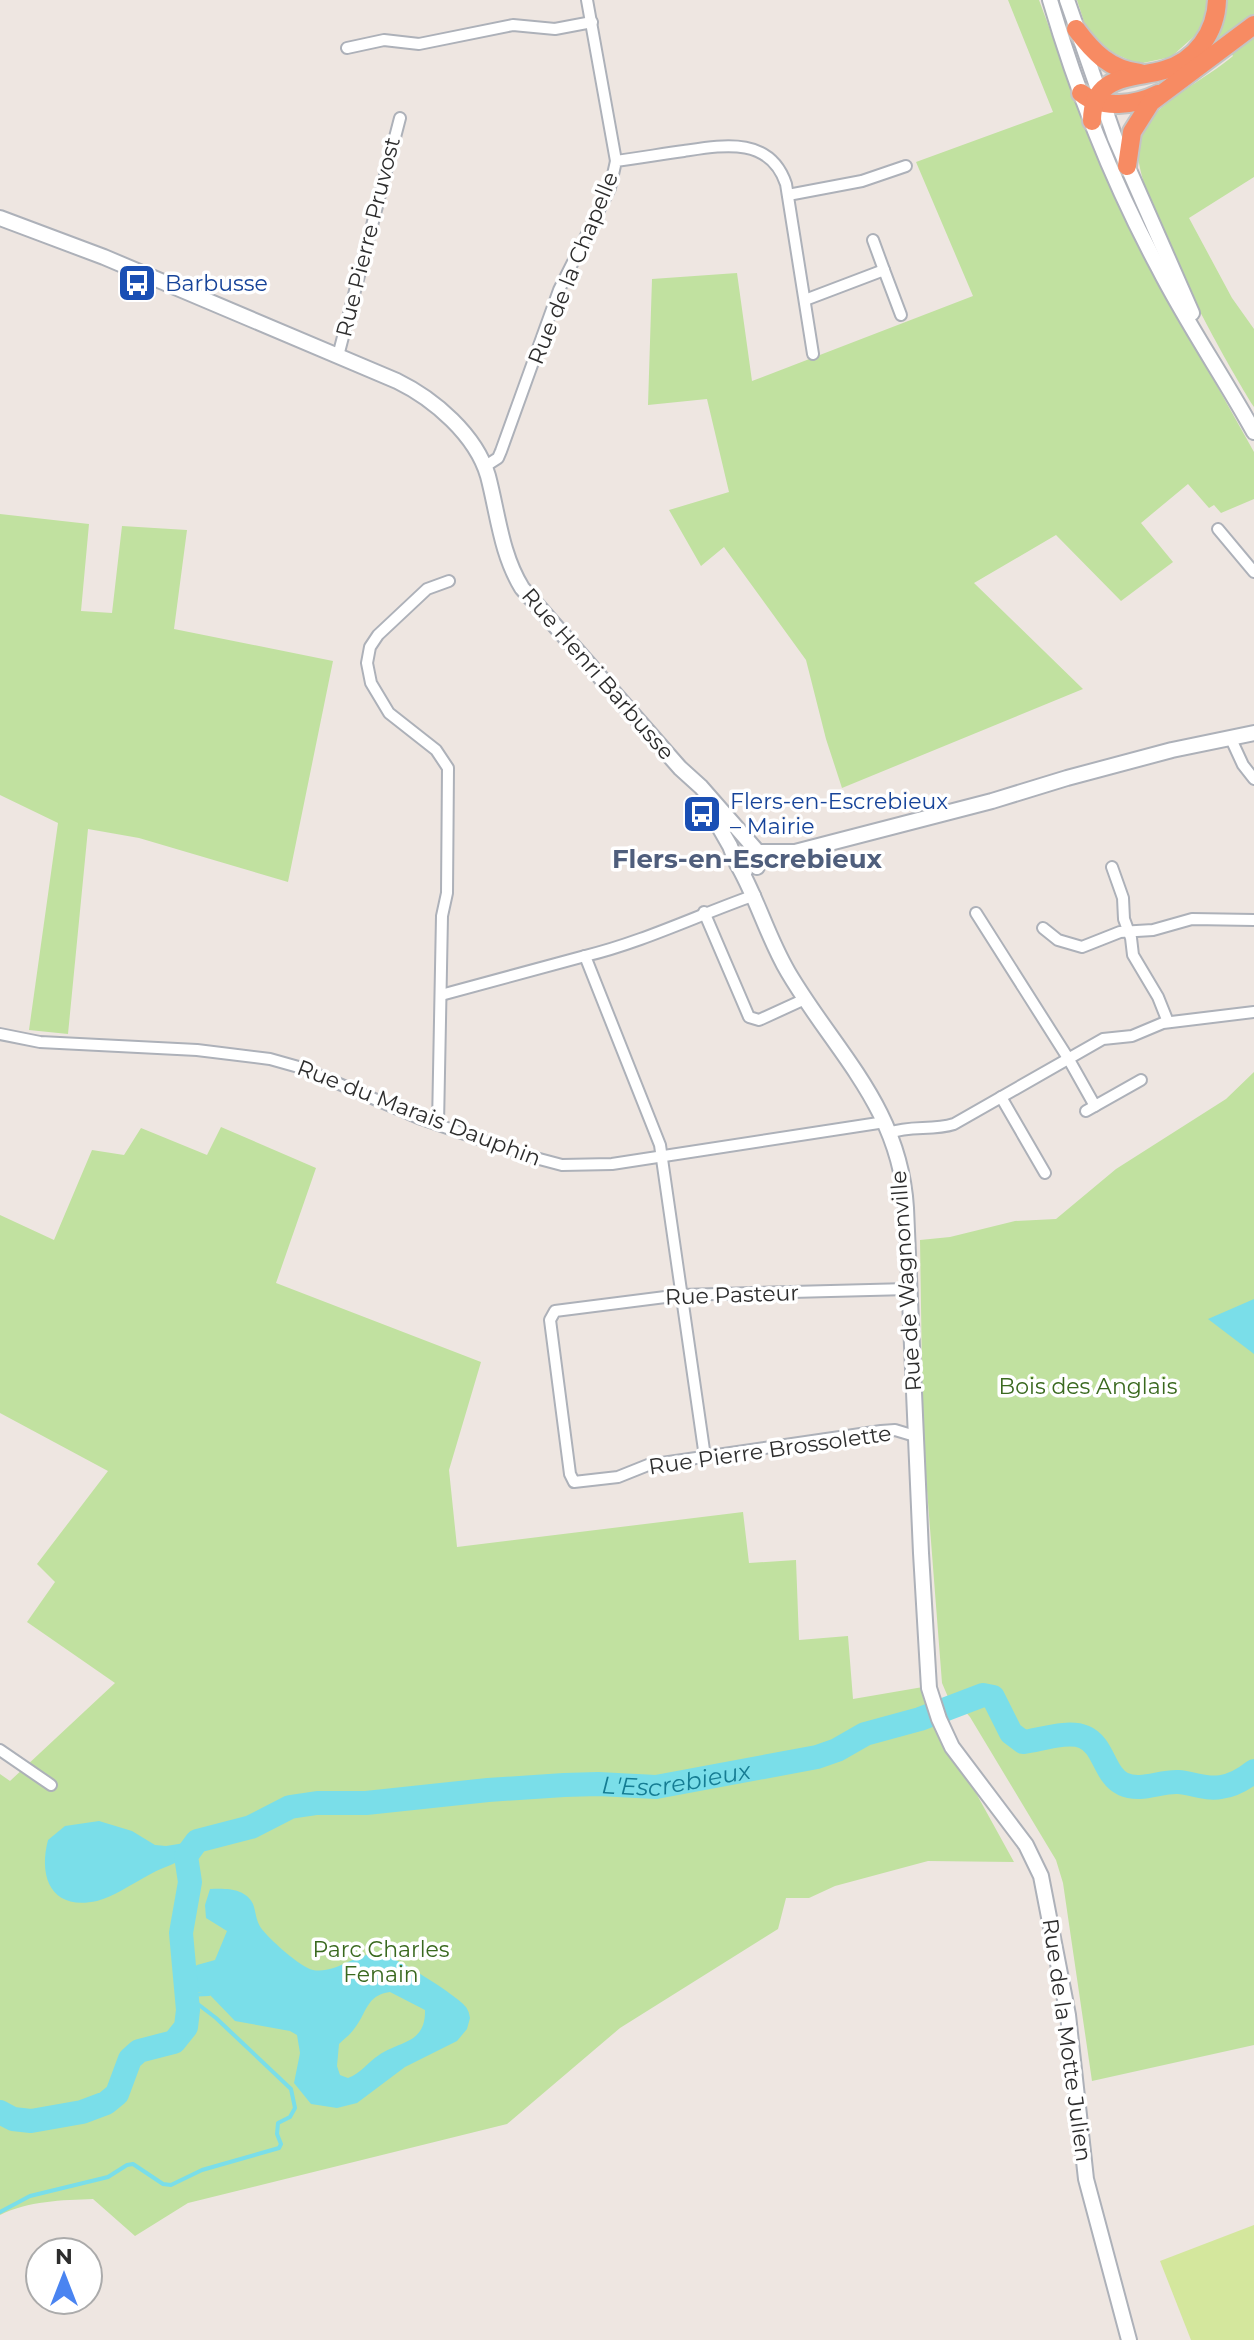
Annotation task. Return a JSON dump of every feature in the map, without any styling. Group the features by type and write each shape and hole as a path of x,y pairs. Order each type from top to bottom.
{"highway":[{"path":"1092,121 1094,98 1117,80 1170,68 1200,47 1214,22 1217,0"},
{"path":"1127,166 1128,147 1135,124 1151,102 1254,25"},
{"path":"1076,29 1089,47 1109,64 1147,73"},
{"path":"1094,98 1132,103 1164,91"}],"street":[{"path":"587,0 616,161"},
{"path":"1050,0 1218,367 1254,432"},
{"path":"1067,0 1094,98"},
{"path":"347,48 384,40 413,45 513,25 555,29 592,22"},
{"name":"Rue Pierre Pruvost","path":"338,356 400,118"},
{"path":"1092,121 1150,253 1196,335 1218,367"},
{"name":"Rue de la Chapelle","path":"484,467 498,458 554,300 610,188 616,161 718,146 742,146 759,152 775,164 784,177 788,195 813,354"},
{"path":"788,195 847,185 906,166"},
{"name":"Rue Henri Barbusse","path":"0,218 104,257 422,394 463,435 484,467 506,551 522,588 680,768 708,795 756,859"},
{"path":"873,240 901,315"},
{"path":"805,300 884,270"},
{"path":"1218,529 1254,572"},
{"path":"438,1125 448,768 436,750 389,713 371,683 367,663 370,647 378,635 427,589 449,581"},
{"path":"756,859 747,871 737,863 740,849 756,859 795,852 1142,758 1254,733"},
{"path":"1231,739 1243,765 1254,779"},
{"name":"Rue Henri Barbusse","path":"680,768 717,821 737,863"},
{"name":"Rue de Wagnonville","path":"755,895 756,859"},
{"name":"Rue de Wagnonville","path":"737,863 755,895 775,949 805,999 861,1077 887,1128 904,1187 926,1663 933,1701"},
{"path":"1112,867 1122,890 1124,919 1136,962 1158,997 1168,1022"},
{"path":"441,995 625,946 704,912 755,895"},
{"path":"704,912 749,1017 759,1020 805,999"},
{"path":"976,913 1068,1058 1090,1109 1141,1080"},
{"path":"1043,928 1058,940 1082,947 1114,934 1153,930 1192,919 1254,920"},
{"path":"585,956 657,1138 705,1457"},
{"name":"Rue du Marais Dauphin","path":"0,1034 40,1042 197,1050 270,1059 302,1068 438,1125 539,1160 562,1165 599,1166 887,1128 950,1126 1099,1040 1132,1036 1151,1026 1168,1022 1254,1012"},
{"path":"1001,1097 1045,1173"},
{"name":"Rue Pasteur","path":"578,1483 571,1479 570,1474 550,1320 555,1311 681,1295 909,1289"},
{"name":"Rue Pierre Brossolette","path":"578,1483 618,1477 648,1465 888,1430 915,1436"},
{"name":"Rue de la Motte Julien","path":"933,1701 960,1759 1026,1845 1041,1876 1070,2030 1086,2179 1129,2340"},
{"path":"0,1750 51,1785"}],"green space":[{"path":"1008,0 1039,0 1089,135 1132,234 1254,452 1254,499 1221,513 1214,505 1209,508 1188,484 1141,523 1173,562 1121,601 1056,535 974,583 1083,689 842,788 806,660 724,547 701,566 669,510 729,492 707,399 648,405 652,279 737,273 752,381 973,296 916,162 1053,112"},
{"path":"1077,0 1254,0 1254,177 1189,218 1232,298 1254,329 1254,407 1179,270 1145,187 1138,155 1140,134 1158,111 1233,56 1222,41 1199,32 1171,57 1138,64 1111,52 1086,28"},
{"path":"0,514 89,524 81,611 112,613 122,526 187,530 174,629 333,661 288,882 139,838 88,829 68,1034 29,1030 58,823 0,795"},
{"name":"Bois des Anglais","path":"1254,1072 1254,2045 1092,2081 1063,1883 1056,1860 970,1717 957,1702 951,1704 942,1683 923,1438 920,1240 950,1237 1015,1221 1056,1219 1116,1169 1226,1099"},
{"name":"Parc Charles Fenain","path":"221,1127 316,1168 276,1283 481,1362 449,1470 457,1547 743,1512 749,1563 796,1560 799,1640 848,1636 853,1699 923,1687 928,1706 1014,1862 928,1861 835,1886 809,1898 786,1898 778,1929 620,2028 507,2124 188,2203 135,2236 93,2199 34,2204 0,2215 0,1774 10,1781 115,1683 27,1622 55,1582 37,1564 108,1471 0,1413 0,1215 54,1240 92,1150 124,1155 141,1128 207,1155"},
{"path":"1254,2225 1254,2340 1191,2340 1160,2261"}],"water":[{"path":"1254,1299 1254,1354 1208,1319"},
{"path":"99,1821 132,1831 155,1845 197,1841 180,1860 109,1897 82,1903 69,1901 59,1896 47,1879 45,1854 48,1840 65,1826"},
{"path":"210,1889 228,1889 245,1895 253,1904 265,1933 293,1958 313,1970 329,1969 378,1953 396,1960 451,1994 466,2007 470,2018 467,2029 457,2041 405,2067 357,2103 337,2108 311,2104 294,2083 300,2053 297,2035 235,2021 209,1994 186,1990 186,1974 197,1965 215,1960 227,1931 206,1918 205,1905","holes":["390,1992 425,2010 421,2029 410,2040 379,2055 353,2076 340,2075 337,2066 339,2044 376,1997"]}],"waterway":[{"name":"L'Escrebieux","path":"0,2112 13,2119 31,2121 82,2112 106,2103 117,2094 130,2059 139,2051 174,2042 186,2027 188,2010 181,1933 190,1882 186,1856 197,1841 251,1827 290,1807 564,1785 656,1787 817,1757 865,1734 920,1719 983,1695 993,1697 1011,1733 1023,1742 1062,1735 1084,1737 1096,1746 1117,1780 1130,1786 1178,1782 1215,1788 1235,1783 1254,1771"},
{"name":"L'Escrebieux","path":"0,2212 30,2196 108,2177 127,2165 133,2164 163,2184 171,2185 202,2170 279,2148 278,2123 290,2117 295,2108 291,2089 216,2018 186,1995 209,1994"}],"place":[{"name":"Barbusse","path":"137,283"},
{"name":"Flers-en-Escrebieux – Mairie","path":"702,814"}],"district":[{"name":"Flers-en-Escrebieux","path":"747,859"}]}
